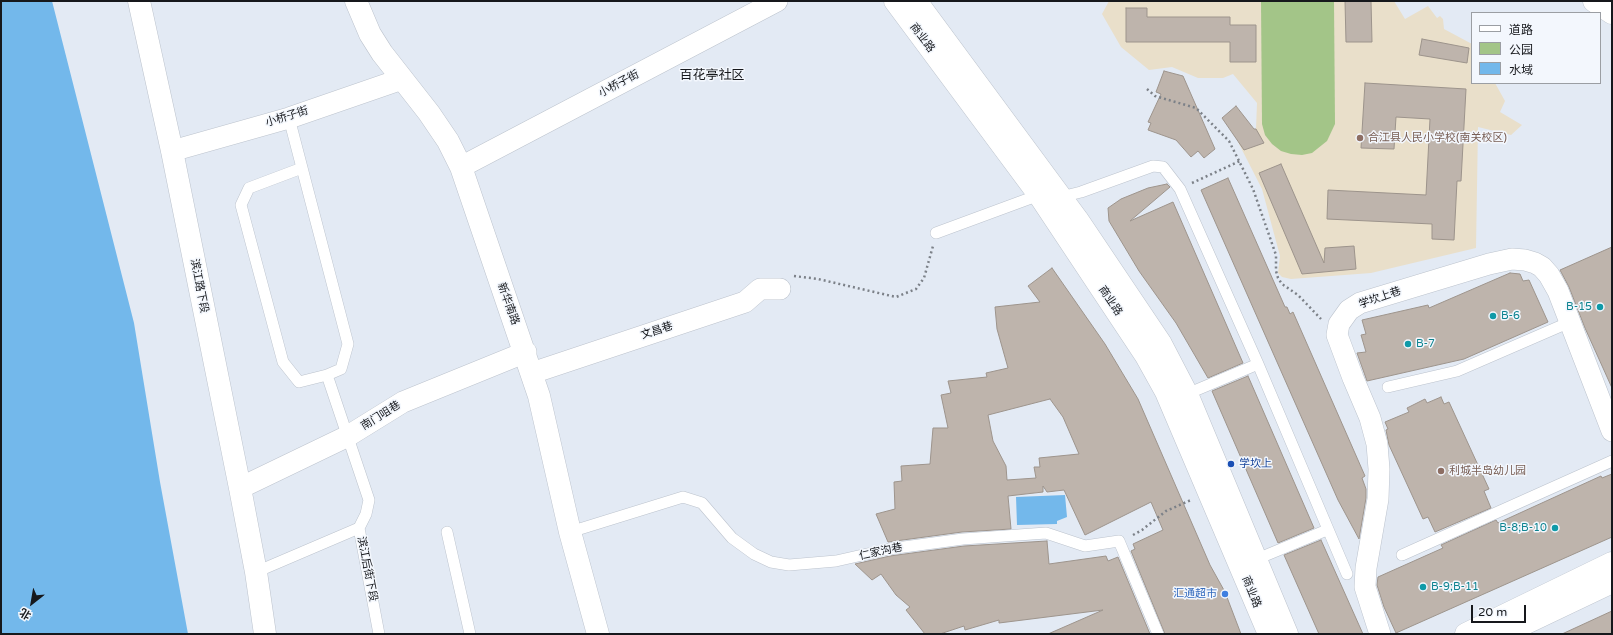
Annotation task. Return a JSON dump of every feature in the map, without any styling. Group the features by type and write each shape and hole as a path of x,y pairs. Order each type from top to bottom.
{"main road":[{"name":"滨江路下段","path":"139,1 172,151 240,488 256,572 265,634"},
{"name":"新华南路","path":"356,1 370,34 402,79 437,124 448,141 461,167 526,352 539,396 570,532 598,634"},
{"name":"商业路","path":"895,1 1039,196 1146,356 1166,392 1269,634"},
{"name":"商业路","path":"916,1 1062,197 1161,344 1187,394 1287,634"},
{"path":"1594,1 1612,13"},
{"path":"1466,634 1612,564"},
{"path":"1503,634 1612,582"}],"street":[{"name":"小桥子街","path":"461,167 777,1"},
{"name":"小桥子街","path":"172,151 289,118 402,79"},
{"name":"学坎上巷","path":"1337,335 1339,324 1349,310 1360,303 1512,259 1525,260 1542,268 1549,275 1558,292 1612,431"},
{"name":"文昌巷","path":"532,373 745,302 760,289 786,282"},
{"path":"1337,335 1370,418 1377,444 1379,469 1378,499 1366,568 1365,587 1380,634"},
{"name":"南门咀巷","path":"240,488 348,436 403,402 526,352"}],"lane":[{"path":"289,118 348,344 341,369 326,375 298,382 283,362 241,205 249,188 302,168"},
{"path":"936,233 1039,196 1062,197 1081,192 1153,166 1163,167 1180,189 1258,364 1327,530 1347,574"},
{"path":"1388,387 1457,371 1570,322"},
{"path":"1187,394 1258,364"},
{"name":"滨江后街下段","path":"326,375 369,500 366,514 359,528 379,634"},
{"path":"1402,555 1612,461"},
{"name":"仁家沟巷","path":"570,532 683,497 702,503 732,538 754,554 771,562 789,565 836,561 889,549 962,539 1046,533 1085,546 1120,541"},
{"path":"256,572 359,528"},
{"path":"1257,560 1327,530"},
{"path":"447,532 470,634"},
{"path":"1120,541 1158,634"}],"path":[{"path":"1147,89 1155,96 1196,108 1229,141 1253,189 1276,255 1276,271 1278,278 1282,284 1298,295 1337,335"},
{"path":"1189,184 1240,161"},
{"path":"786,282 818,279 896,297 916,289 924,278 930,262 936,233"},
{"path":"1120,541 1142,530 1166,510 1183,504"}],"shaded area":[{"name":"合江县人民小学校(南关校区)","path":"1109,1 1394,1 1405,19 1428,6 1437,18 1440,16 1443,19 1444,29 1471,43 1471,84 1496,84 1505,101 1500,112 1522,125 1511,135 1478,127 1476,248 1371,273 1291,279 1282,277 1278,273 1280,256 1262,189 1238,142 1256,129 1257,103 1233,74 1223,78 1198,78 1172,67 1149,70 1121,47 1102,14"}],"green space":[{"path":"1261,1 1334,1 1335,124 1327,141 1312,153 1302,155 1281,151 1272,144 1265,135 1262,124"}],"water":[{"path":"1,1 52,1 134,323 160,482 188,634 1,634"},
{"path":"1065,495 1067,517 1057,521 1057,524 1017,525 1016,497"}],"building":[{"path":"1345,1 1371,1 1372,42 1346,42"},
{"path":"1126,8 1147,8 1147,17 1230,17 1230,25 1256,25 1256,62 1230,62 1230,42 1126,42"},
{"path":"1422,39 1469,48 1467,63 1419,55"},
{"path":"1164,71 1183,76 1215,149 1204,158 1198,151 1191,157 1176,140 1148,130 1151,123 1148,122 1161,94 1156,92"},
{"path":"1365,83 1466,89 1461,181 1457,181 1454,240 1432,239 1432,224 1327,219 1328,190 1426,195 1430,119 1396,117 1394,149 1361,148"},
{"path":"1236,106 1254,129 1256,129 1264,143 1244,150 1222,118"},
{"path":"1281,164 1324,263 1325,248 1354,246 1356,269 1302,274 1259,173"},
{"path":"1228,178 1285,307 1287,307 1290,314 1293,312 1365,476 1362,478 1366,489 1366,498 1359,539 1338,500 1201,190"},
{"path":"1167,184 1170,187 1130,221 1173,202 1243,363 1208,378 1176,323 1139,271 1109,221 1108,208 1121,199 1148,188"},
{"path":"1612,247 1612,388 1585,328 1569,287 1560,270"},
{"path":"1052,268 1105,344 1138,399 1210,565 1225,592 1241,634 1165,634 1131,551 1135,549 1133,544 1163,530 1151,502 1085,535 1064,490 1047,492 1043,486 1043,492 1008,496 1011,529 962,532 888,542 876,514 895,509 894,482 902,481 901,466 930,464 933,428 948,428 941,395 951,393 948,381 987,377 986,373 1008,368 997,329 995,307 1040,302 1028,286","holes":["1050,399 1063,417 1079,454 1039,458 1040,467 1034,467 1036,478 1007,480 1006,466 993,441 988,415"]},
{"path":"1510,273 1520,274 1523,281 1529,280 1548,322 1464,359 1367,381 1357,353 1366,352 1361,335 1366,334 1362,320 1428,305 1429,308"},
{"path":"1248,376 1314,528 1278,543 1212,391"},
{"name":"利城半岛幼儿园","path":"1441,397 1444,404 1449,402 1489,489 1484,491 1491,508 1435,532 1428,517 1423,519 1389,445 1386,430 1388,429 1385,422 1409,412 1407,408 1425,399 1427,403"},
{"path":"1612,474 1612,537 1396,633 1384,607 1377,585 1378,577 1443,548 1441,545 1496,520 1498,523 1601,476 1602,478"},
{"path":"1321,540 1363,634 1319,634 1284,555"},
{"path":"1047,541 1049,564 1106,556 1108,561 1118,557 1150,634 1048,634 1103,610 999,623 999,620 965,630 964,626 940,634 925,634 906,610 910,607 896,595 881,574 872,580 855,564 890,556 964,546"},
{"path":"1612,611 1612,634 1562,634"}],"place":[{"name":"合江县人民小学校(南关校区)","path":"1360,138"},
{"name":"B-15","path":"1600,307"},
{"name":"B-6","path":"1493,316"},
{"name":"B-7","path":"1408,344"},
{"name":"学坎上","path":"1231,464"},
{"name":"利城半岛幼儿园","path":"1441,471"},
{"name":"B-8;B-10","path":"1555,528"},
{"name":"B-9;B-11","path":"1423,587"},
{"name":"汇通超市","path":"1225,594"}],"district":[{"name":"百花亭社区","path":"712,76"}]}
